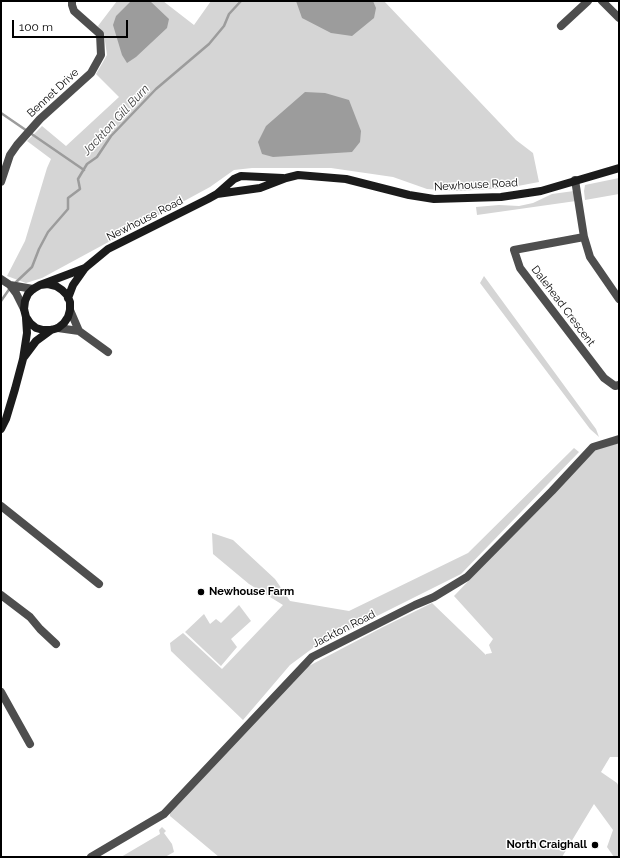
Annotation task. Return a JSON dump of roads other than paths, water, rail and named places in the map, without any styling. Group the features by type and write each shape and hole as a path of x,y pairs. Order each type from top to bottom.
{"street":[{"name":"Bennet Drive","path":"1,182 10,155 17,145 40,119 91,73 101,55 100,34 74,11 72,1"},
{"path":"561,26 588,1"},
{"path":"602,1 619,18"},
{"name":"Newhouse Road","path":"217,194 260,188 298,175 346,179 409,195 434,199 501,197 522,195 619,168"},
{"name":"Newhouse Road","path":"68,298 73,285 85,268 108,249 217,194 234,179 241,176 286,178"},
{"path":"575,180 584,237 590,257 619,299"},
{"name":"Dalehead Crescent","path":"584,237 514,250 520,268 604,378 615,386 619,385"},
{"name":"Newhouse Road","path":"37,287 85,268"},
{"path":"1,279 10,285 16,293 30,323 36,328 43,330 79,330"},
{"path":"10,285 37,287 48,284 56,286 62,290 68,298 70,310 79,330 108,352"},
{"path":"1,429 6,419 23,359 27,333 25,301 28,294 37,287"},
{"path":"23,359 36,341 64,323 70,310"},
{"name":"Jackton Road","path":"91,857 164,814 312,657 415,605 434,597 467,577 593,447 619,439"},
{"path":"1,506 99,584"},
{"path":"2,599 30,617 56,644"},
{"path":"1,692 30,744"}],"waterway":[{"name":"Jackton Gill Burn","path":"14,284 32,267 48,232 68,209 68,198 80,189 78,179 87,164 97,157 111,136 156,89 209,44 224,26 229,14 241,1"},
{"path":"1,113 84,170"},
{"name":"Jackton Gill Burn","path":"1,301 10,288"}],"place":[{"name":"Newhouse Farm","path":"201,592"},
{"name":"North Craighall","path":"595,845"}]}
